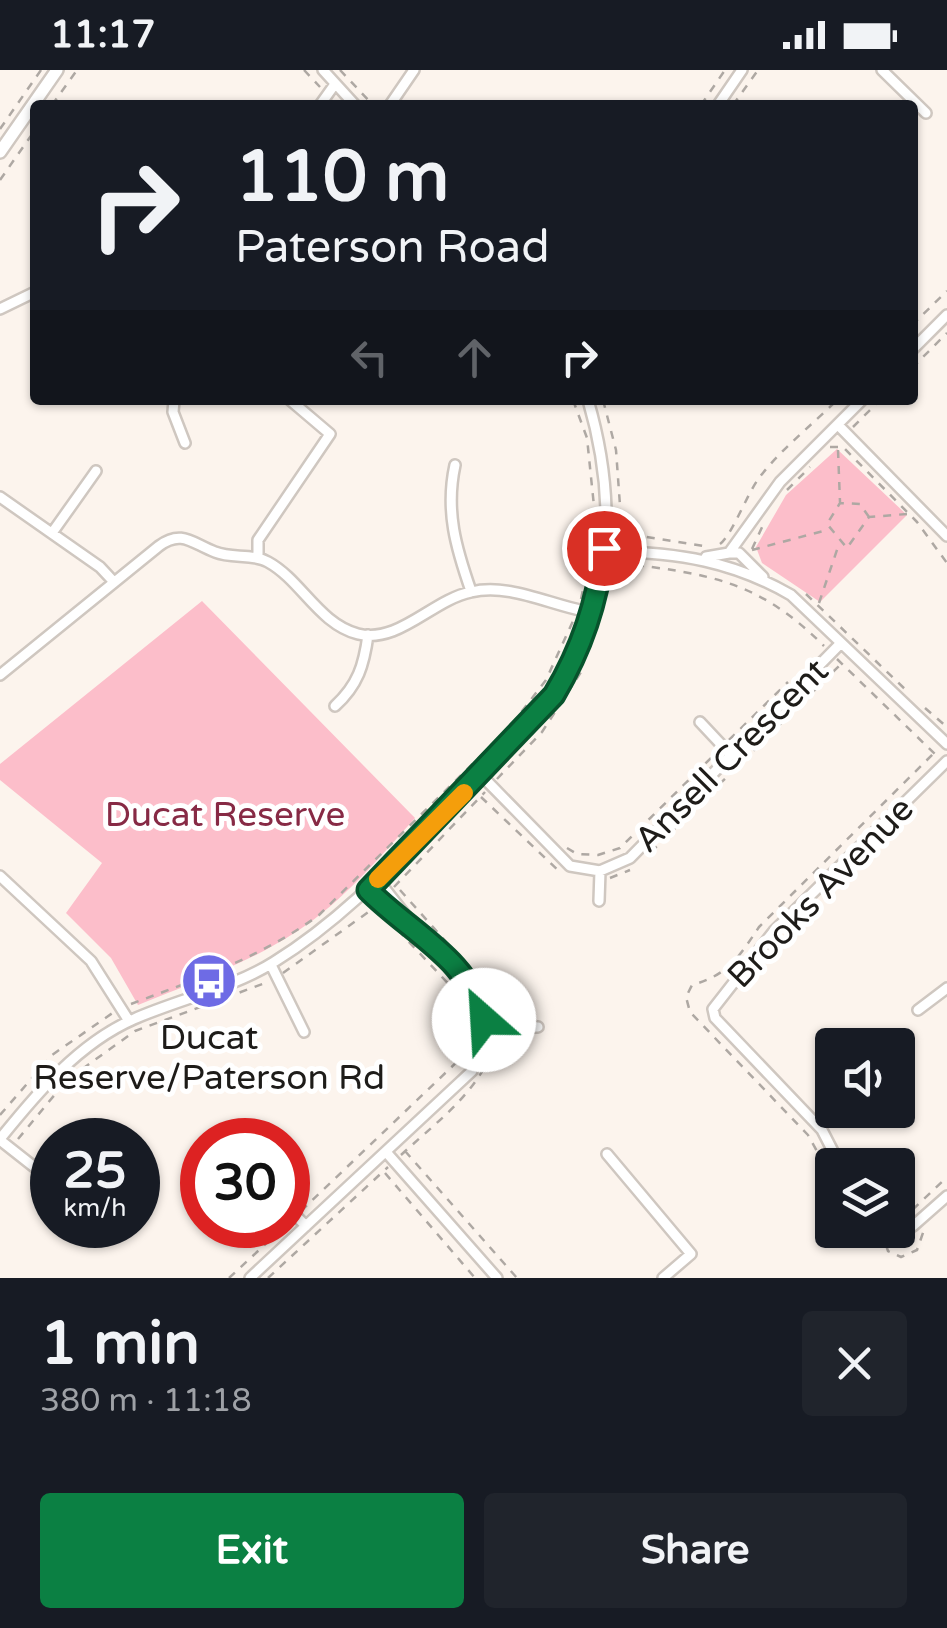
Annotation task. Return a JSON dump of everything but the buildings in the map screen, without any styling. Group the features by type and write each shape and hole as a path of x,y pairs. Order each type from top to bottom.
{"street":[{"path":"36,100 57,70"},
{"path":"323,70 350,100"},
{"path":"393,100 414,70"},
{"path":"721,100 742,70"},
{"path":"882,70 913,100"},
{"path":"324,100 335,84"},
{"path":"918,105 926,113"},
{"path":"0,152 30,109"},
{"path":"0,309 30,294"},
{"path":"918,344 947,315"},
{"path":"174,405 185,443"},
{"path":"258,558 265,532 330,434 296,405"},
{"path":"30,1164 0,1139 42,1088 78,1056 130,1021 271,965 333,922 481,775 554,695 576,657 590,617 609,510 602,451 590,405"},
{"path":"728,553 780,482 857,405"},
{"path":"838,425 947,536"},
{"path":"455,465 450,487 452,531 472,591"},
{"path":"52,533 96,471"},
{"path":"0,498 100,567 114,582"},
{"path":"732,568 746,555 751,521"},
{"path":"0,675 176,537 192,539 215,552 258,558 276,568 337,624 368,635 406,626 449,598 472,591 507,591 590,617"},
{"path":"604,548 620,554 647,552 695,557 732,568 790,595 947,744"},
{"path":"695,557 736,552 746,555 777,588"},
{"path":"728,553 732,568"},
{"path":"335,706 350,693 363,668 368,635"},
{"name":"Ansell Crescent","path":"481,775 570,866 600,876 630,858 840,644"},
{"path":"700,722 731,755"},
{"name":"Brooks Avenue","path":"831,1148 822,1130 715,1018 713,1010 774,930 946,763"},
{"path":"0,876 91,961 130,1021"},
{"path":"599,901 600,876"},
{"path":"378,880 392,889 414,928"},
{"path":"310,1222 472,1071 485,1028 473,986 368,890"},
{"path":"271,965 304,1032"},
{"path":"918,1010 947,988"},
{"path":"485,1028 538,1028"},
{"path":"386,1152 498,1278"},
{"path":"607,1154 690,1254 662,1278"},
{"path":"915,1224 947,1196"},
{"path":"250,1278 282,1248"},
{"path":"477,1278 490,1269"}],"path":[{"path":"0,129 42,70"},
{"path":"56,100 77,70"},
{"path":"340,70 368,100"},
{"path":"704,100 725,70"},
{"path":"737,100 758,70"},
{"path":"0,180 30,137"},
{"path":"918,319 947,291"},
{"path":"918,362 947,333"},
{"path":"0,1115 52,1055 122,1008 240,962 286,940 319,915 509,728 546,680 577,613 596,526 586,438 575,405"},
{"path":"603,405 616,450 622,533 607,601"},
{"path":"622,533 714,548 727,539 737,512 760,476 832,405"},
{"path":"853,427 875,405"},
{"path":"830,446 843,447 908,514 947,563"},
{"path":"838,447 840,503 827,524 846,548 870,517 908,514"},
{"path":"785,492 819,458"},
{"path":"840,503 860,504 870,517"},
{"path":"746,555 766,518"},
{"path":"746,555 828,530"},
{"path":"819,604 840,542"},
{"path":"620,554 705,574 792,614 946,763"},
{"path":"746,555 757,561"},
{"path":"800,590 911,695"},
{"path":"650,853 842,664"},
{"path":"560,844 577,854 598,855 620,848 799,671"},
{"path":"457,955 392,889 542,732 581,672"},
{"path":"924,708 947,726"},
{"path":"815,1148 808,1135 690,1012 686,997 692,986 716,978 759,927 934,753"},
{"path":"481,796 562,874"},
{"path":"600,876 636,866"},
{"path":"11,1149 67,1080 136,1031 263,985 380,901"},
{"path":"310,1196 461,1058 469,1028 459,994 387,920"},
{"path":"268,1278 473,1089 488,1069 498,1028 494,1004 470,969"},
{"path":"405,1151 516,1278"},
{"path":"383,1172 477,1278"},
{"path":"915,1206 947,1177"},
{"path":"887,1248 900,1257 917,1250 923,1231 935,1220"},
{"path":"229,1278 261,1248"}],"green space":[{"path":"837,449 907,515 820,602 762,563 756,547 786,495"},
{"name":"Ducat Reserve","path":"202,601 415,818 345,893 299,930 241,962 138,1005 111,958 66,913 102,863 0,780 0,764"}],"slow traffic":[{"path":"378,879 464,793"}],"place":[{"name":"Ducat Reserve/Paterson Rd","path":"209,981"}],"route":[{"path":"484,1020 473,986 368,890 554,695 576,657 590,617 600,584 604,548"}]}
